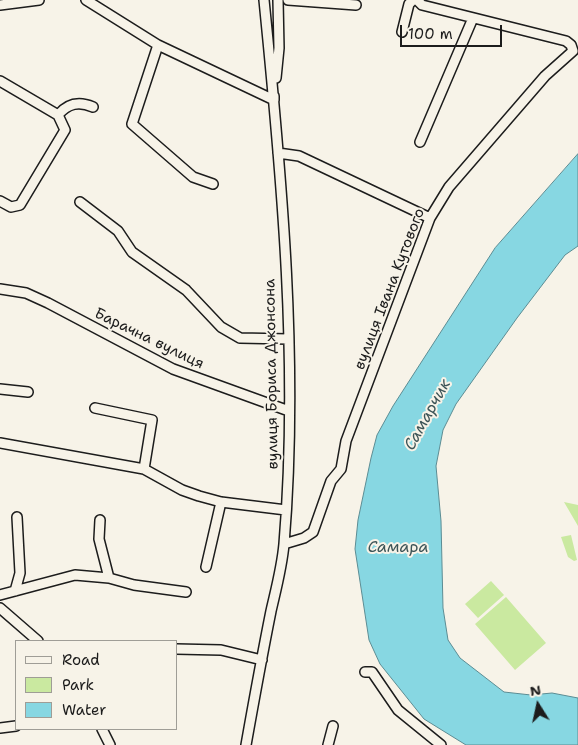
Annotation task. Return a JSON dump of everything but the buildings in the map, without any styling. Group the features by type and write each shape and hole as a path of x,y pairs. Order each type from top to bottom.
{"street":[{"path":"0,5 39,0"},
{"name":"вулиця Бориса Джонсона","path":"246,745 284,544 289,410 288,339 278,153 264,0"},
{"path":"89,1 158,45 274,100 279,48 278,0"},
{"path":"288,0 356,5"},
{"path":"402,32 409,4 413,0"},
{"name":"вулиця Івана Кутового","path":"284,544 304,538 313,532 331,481 341,469 346,441 430,218 449,187 545,76 573,51 571,45 566,41 422,5 417,0"},
{"path":"420,142 473,18"},
{"path":"158,45 132,124 193,177 213,184"},
{"path":"0,81 58,115 65,130 20,205 11,207 0,201"},
{"path":"58,115 64,107 76,104 82,103 93,107"},
{"path":"278,153 299,156 430,218"},
{"path":"80,202 118,231 132,252 186,290 222,327 240,338 288,339"},
{"name":"Барачна вулиця","path":"0,289 26,294 48,303 173,369 289,410"},
{"path":"0,389 28,392"},
{"path":"95,408 152,420 144,469"},
{"path":"0,444 144,469 182,490 221,502 286,510"},
{"path":"206,566 221,502"},
{"path":"15,591 20,573 17,518"},
{"path":"100,520 99,539 109,578"},
{"path":"0,595 75,576 109,578 134,585 186,592"},
{"path":"0,608 37,640"},
{"path":"178,649 221,650 262,660"},
{"path":"365,672 372,672 398,710 441,745"},
{"path":"0,728 15,726"},
{"path":"328,745 333,726"},
{"path":"102,730 110,745"}],"green space":[{"path":"564,502 578,505 578,526"},
{"path":"571,535 577,560 574,561 568,557 561,537"},
{"path":"491,581 504,595 478,618 465,604"},
{"path":"506,597 546,643 515,670 475,624"}],"water":[{"name":"Самара","path":"578,154 578,246 565,255 517,318 456,404 443,430 436,466 441,521 443,608 448,640 460,658 504,692 531,695 552,693 578,698 578,745 466,745 424,719 380,664 369,640 355,549 358,520 377,435 393,406 495,248"}],"water label":[{"name":"Самарчик","path":"428,415"}]}
